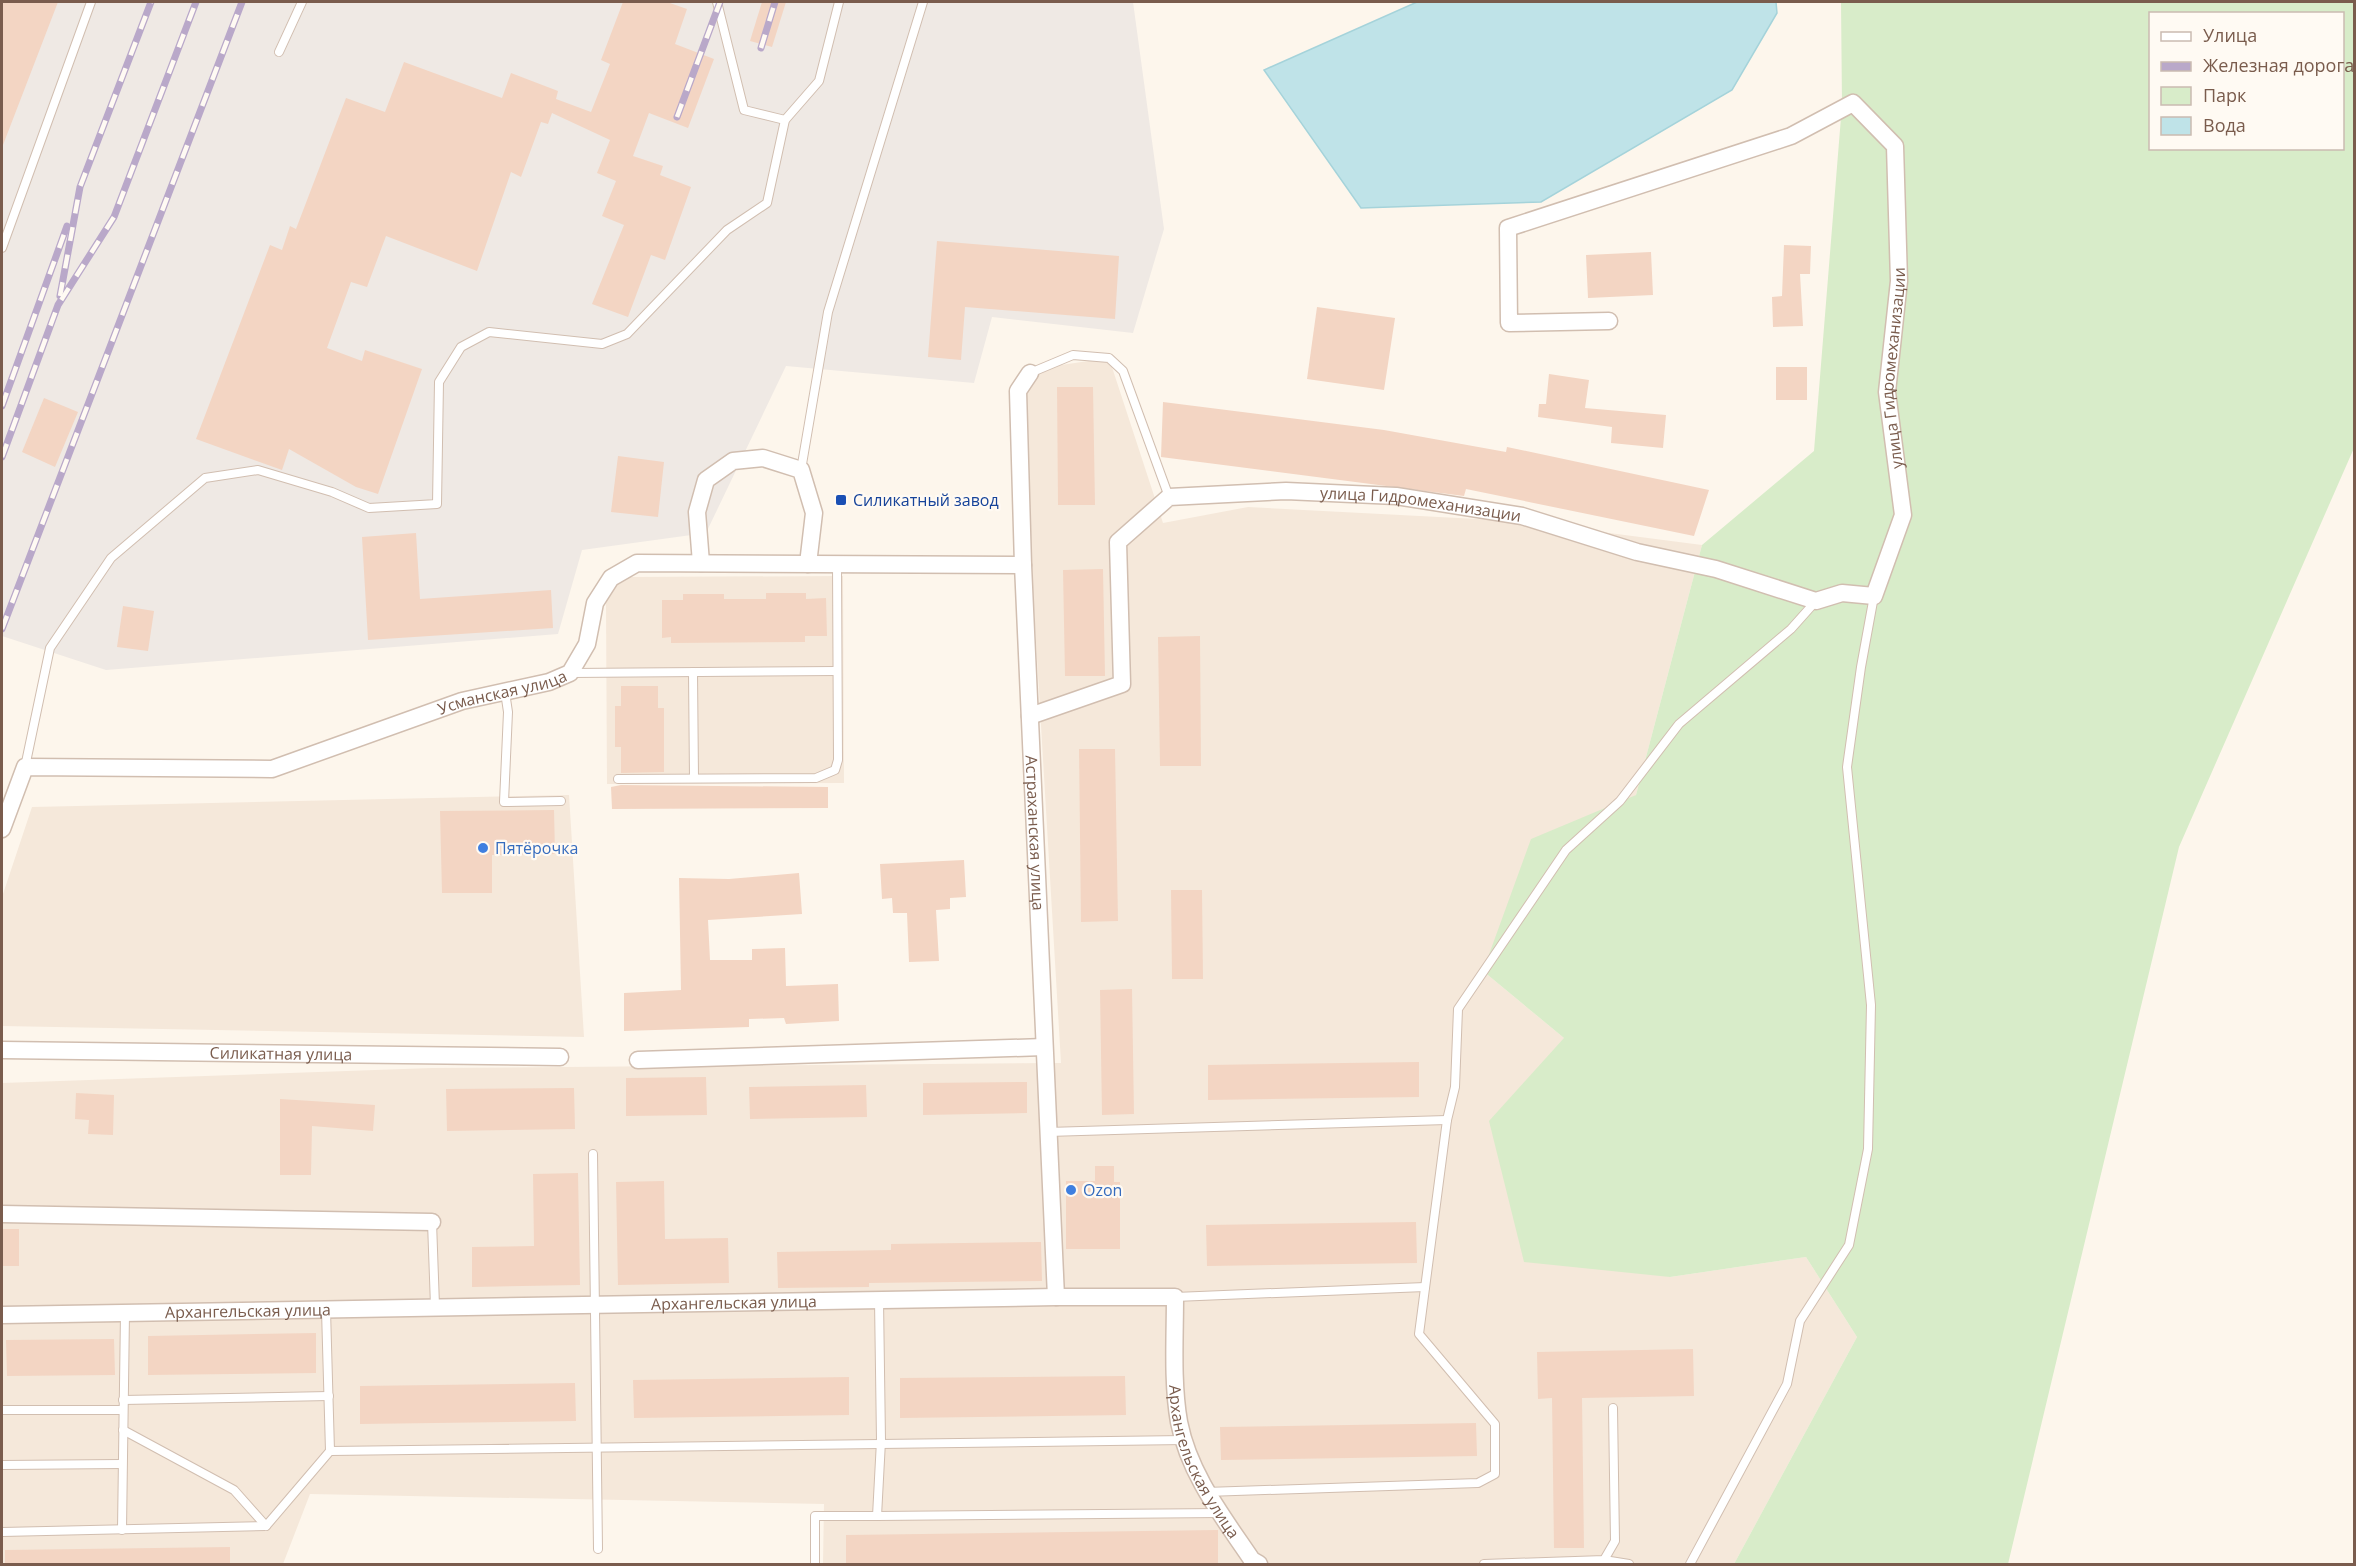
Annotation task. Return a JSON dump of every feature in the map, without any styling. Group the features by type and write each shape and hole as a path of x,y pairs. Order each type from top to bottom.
{"street":[{"name":"улица Гидромеханизации","path":"1609,321 1509,323 1508,228 1791,136 1853,103 1895,146 1899,280 1887,392 1903,515 1874,596"},
{"name":"Астраханская улица","path":"1030,373 1018,391 1023,565 1056,1297"},
{"path":"701,563 697,512 706,480 733,461 763,458 801,470 814,513 808,564"},
{"name":"улица Гидромеханизации","path":"1169,497 1286,491 1386,496 1510,514 1637,552 1716,569 1816,601"},
{"path":"1030,716 1122,684 1118,542 1169,497"},
{"name":"Усманская улица","path":"25,768 272,769 462,701 549,682 570,673 587,644 595,603 610,578 637,563 1023,565"},
{"path":"1816,601 1842,593 1874,596"},
{"path":"2,829 25,768"},
{"path":"638,1060 1044,1047"},
{"name":"Силикатная улица","path":"2,1050 560,1057"},
{"path":"2,1214 432,1222"},
{"name":"Архангельская улица","path":"2,1315 435,1306 1175,1297 1179,1422 1206,1492 1253,1563"}],"lane":[{"path":"2,248 91,2"},
{"path":"279,52 302,2"},
{"path":"717,2 744,111 785,120"},
{"path":"25,768 50,648 111,558 205,478 258,470 332,492 369,508 437,504 439,382 461,347 489,332 602,344 627,334 727,230 767,203 785,120 819,81 839,2"},
{"path":"801,470 828,312 923,2"},
{"path":"1030,373 1073,355 1109,358 1123,370 1169,497"},
{"path":"618,779 816,778 835,770 838,760 837,564"},
{"path":"1690,1564 1787,1384 1800,1320 1849,1245 1869,1149 1871,1005 1847,767 1874,596"},
{"path":"1206,1492 1478,1483 1495,1474 1495,1424 1419,1334 1447,1120 1455,1087 1458,1009 1566,850 1620,801 1679,724 1791,629 1816,601"},
{"path":"570,673 837,671"},
{"path":"693,672 694,778"},
{"path":"505,692 508,712 504,802 561,801"},
{"path":"1048,1132 1447,1120"},
{"path":"593,1154 598,1549"},
{"path":"432,1222 435,1306"},
{"path":"1175,1297 1425,1287"},
{"path":"878,1516 879,1300"},
{"path":"2,1532 266,1526 330,1451 327,1310"},
{"path":"122,1530 125,1312"},
{"path":"123,1400 329,1396"},
{"path":"1604,1560 1615,1541 1613,1408"},
{"path":"2,1410 123,1410"},
{"path":"123,1430 234,1490 266,1526"},
{"path":"330,1451 1185,1440"},
{"path":"2,1465 122,1464"},
{"path":"815,1564 815,1516 1221,1513"},
{"path":"1484,1564 1604,1560 1629,1564"}],"shaded area":[{"path":"2,2 1133,2 1164,229 1133,333 992,317 974,383 786,366 706,533 582,550 558,634 106,670 2,636"},
{"path":"1109,358 1163,523 1248,507 1516,521 1702,545 1636,795 1483,971 1564,1038 1670,1277 1806,1257 1857,1337 1734,1564 823,1564 824,1504 310,1494 283,1564 2,1564 2,1083 432,1068 1061,1063 1020,371"},
{"path":"843,576 844,783 607,784 606,605 607,591 617,581 630,577"},
{"path":"569,795 584,1037 2,1026 2,897 32,807"}],"green space":[{"path":"1841,2 2354,2 2354,448 2179,847 2008,1564 1734,1564 1857,1337 1806,1257 1670,1277 1524,1262 1489,1121 1564,1038 1483,971 1531,839 1636,795 1702,545 1814,451 1842,105"}],"water":[{"path":"1417,2 1776,2 1777,13 1732,90 1541,202 1361,208 1264,70"}],"building":[{"path":"2,2 58,2 3,145 2,145"},
{"path":"623,2 667,2 687,9 675,44 714,59 688,128 649,113 633,156 663,166 660,175 691,187 665,260 651,255 628,317 592,304 624,225 602,216 616,181 597,173 610,140 552,113 548,124 541,122 521,177 511,172 477,271 386,236 367,287 351,282 327,348 362,361 365,350 422,369 378,494 356,487 289,449 282,470 196,439 270,245 282,250 290,226 296,229 346,98 385,112 404,62 502,98 511,73 558,91 556,99 591,112 610,64 601,60"},
{"path":"762,2 786,2 772,47 750,41"},
{"path":"937,241 1119,256 1115,319 965,307 961,360 928,357"},
{"path":"1784,245 1811,246 1810,274 1800,274 1803,326 1773,327 1772,297 1782,296"},
{"path":"1651,252 1653,295 1588,298 1586,255"},
{"path":"1317,307 1395,318 1384,390 1307,379"},
{"path":"1776,367 1807,367 1807,400 1776,400"},
{"path":"1549,374 1589,380 1585,408 1666,415 1663,448 1611,443 1612,427 1538,417 1539,404 1546,404"},
{"path":"1057,387 1093,387 1095,505 1058,505"},
{"path":"44,398 78,412 55,467 22,452"},
{"path":"1163,402 1384,430 1506,452 1507,447 1709,490 1694,536 1466,489 1464,496 1161,457"},
{"path":"618,456 664,462 658,517 611,512"},
{"path":"416,533 420,599 551,590 553,628 368,640 362,537"},
{"path":"1103,569 1105,676 1065,676 1063,570"},
{"path":"766,593 806,593 806,599 826,598 827,636 805,636 805,642 671,643 671,637 662,638 662,600 683,600 683,594 724,594 724,599 766,599"},
{"path":"123,606 154,611 148,651 117,647"},
{"path":"1200,636 1201,766 1160,766 1158,637"},
{"path":"621,686 658,686 658,708 664,708 664,772 621,773 621,747 615,747 615,706 621,706"},
{"path":"1079,749 1115,749 1118,921 1081,922"},
{"path":"621,785 828,787 828,808 612,809 611,787"},
{"path":"554,810 555,854 492,855 492,893 442,893 440,811"},
{"path":"964,860 966,897 950,898 950,909 936,910 939,961 909,962 907,913 893,913 892,898 882,899 880,864"},
{"path":"799,873 802,914 708,920 710,960 752,960 752,949 785,948 786,986 838,984 839,1021 786,1024 784,1018 749,1019 749,1027 624,1031 624,993 681,990 679,878 729,879"},
{"path":"1171,890 1202,890 1203,979 1172,979"},
{"path":"1132,989 1134,1114 1102,1115 1100,990"},
{"path":"1419,1062 1419,1097 1208,1100 1208,1065"},
{"path":"706,1077 707,1115 626,1116 626,1078"},
{"path":"1027,1082 1027,1113 923,1115 923,1083"},
{"path":"866,1085 867,1117 750,1119 749,1087"},
{"path":"574,1088 575,1129 447,1131 446,1089"},
{"path":"76,1093 114,1095 113,1135 88,1134 89,1120 75,1119"},
{"path":"280,1099 375,1105 373,1131 312,1126 311,1175 280,1175"},
{"path":"1095,1166 1114,1166 1114,1182 1120,1182 1120,1249 1066,1249 1066,1181 1095,1181"},
{"path":"578,1173 580,1285 472,1287 472,1247 534,1246 533,1174"},
{"path":"664,1181 665,1239 728,1238 729,1283 618,1285 616,1182"},
{"path":"1416,1222 1417,1263 1207,1266 1206,1225"},
{"path":"2,1229 19,1229 19,1266 2,1266"},
{"path":"1041,1242 1042,1281 869,1283 869,1287 778,1288 777,1252 891,1250 891,1244"},
{"path":"316,1333 316,1373 148,1375 148,1336"},
{"path":"114,1339 115,1375 7,1376 6,1340"},
{"path":"1693,1349 1694,1396 1582,1398 1584,1548 1554,1548 1552,1398 1538,1399 1537,1352"},
{"path":"1125,1376 1126,1415 900,1418 900,1378"},
{"path":"849,1377 849,1415 634,1418 633,1380"},
{"path":"575,1383 576,1421 360,1424 360,1386"},
{"path":"1476,1423 1477,1456 1221,1460 1220,1427"},
{"path":"1218,1530 1218,1564 846,1564 846,1535"},
{"path":"230,1547 230,1564 5,1564 5,1550"}],"railway":[{"path":"60,296 80,187 151,2"},
{"path":"2,457 58,305 114,217 196,2"},
{"path":"2,629 242,2"},
{"path":"677,117 720,2"},
{"path":"761,48 775,2"},
{"path":"2,406 67,226"}],"place":[{"name":"Силикатный завод","path":"841,500"},
{"name":"Пятёрочка","path":"483,848"},
{"name":"Ozon","path":"1071,1190"}]}
